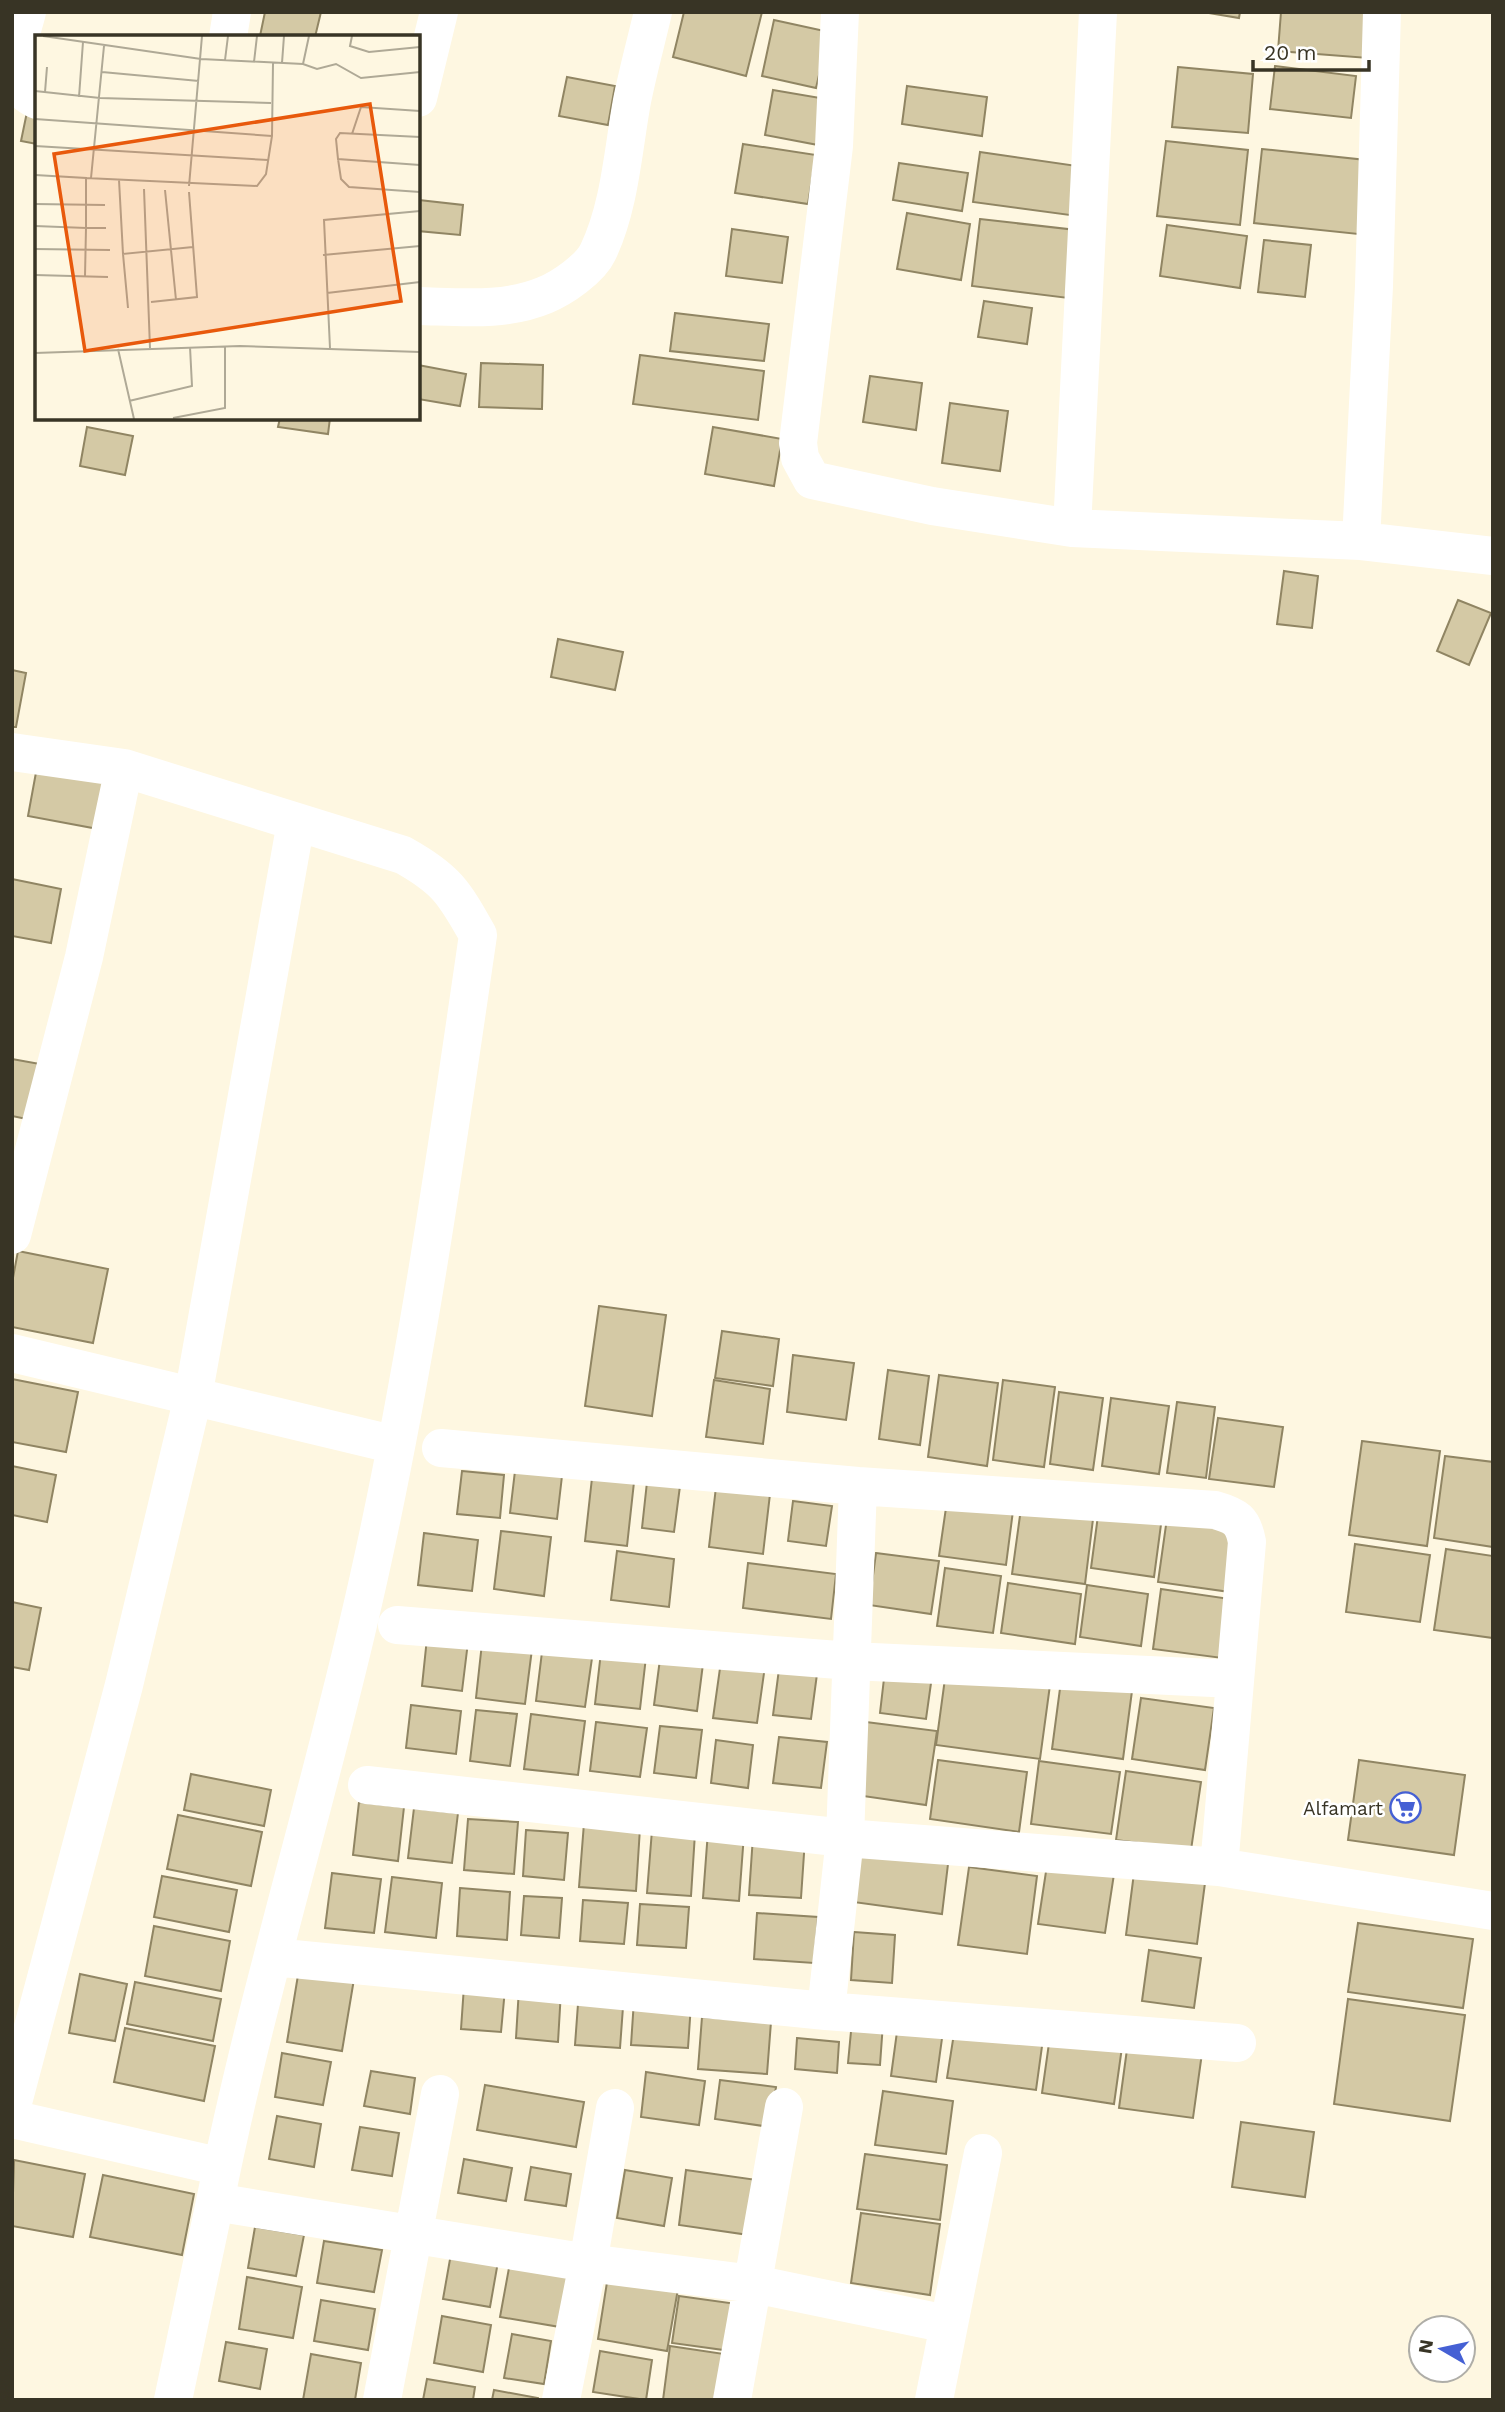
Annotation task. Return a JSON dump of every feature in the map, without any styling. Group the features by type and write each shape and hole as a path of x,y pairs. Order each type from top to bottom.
{"street":[{"path":"27,12 13,73 15,85 26,96 35,99"},
{"path":"228,35 232,12"},
{"path":"420,90 439,12"},
{"path":"420,306 498,307 524,302 547,295 579,273 597,253 617,189 653,12"},
{"path":"840,12 834,146 798,443 807,474 812,480 932,506 1072,528 1361,541 1493,556"},
{"path":"1072,528 1098,12"},
{"path":"1361,541 1375,273 1382,12"},
{"path":"12,752 124,768 403,855 436,874 460,902 478,934 431,1262 396,1445 356,1632 273,1957 219,2185 173,2400"},
{"path":"12,1235 85,957 124,768"},
{"path":"12,2106 124,1685 193,1397 296,822"},
{"path":"12,1353 396,1445"},
{"path":"440,1448 858,1486 1215,1510 1236,1516 1244,1525 1247,1542 1219,1867"},
{"path":"826,2011 845,1838 858,1486"},
{"path":"397,1625 851,1661 1234,1679"},
{"path":"367,1784 845,1838 1219,1867 1493,1911"},
{"path":"273,1957 826,2011 1237,2043"},
{"path":"382,2400 440,2094"},
{"path":"561,2400 615,2108"},
{"path":"733,2400 784,2108"},
{"path":"12,2119 219,2185 413,2236 588,2263 754,2284 947,2324"},
{"path":"934,2400 983,2153"}],"building":[{"path":"265,12 321,12 315,35 260,35"},
{"path":"684,12 762,12 746,76 673,57"},
{"path":"1203,12 1240,12 1239,18"},
{"path":"1281,12 1372,12 1368,58 1278,51"},
{"path":"774,20 829,32 816,88 762,76"},
{"path":"1275,66 1356,76 1351,118 1270,109"},
{"path":"1178,67 1253,74 1248,133 1172,127"},
{"path":"567,77 615,86 608,125 559,116"},
{"path":"907,86 987,97 982,136 902,124"},
{"path":"773,90 826,99 818,145 765,135"},
{"path":"27,112 35,114 35,144 21,141"},
{"path":"1166,141 1248,150 1240,225 1157,216"},
{"path":"743,144 816,155 808,204 735,193"},
{"path":"1262,149 1366,160 1358,234 1254,223"},
{"path":"980,152 1084,167 1077,216 973,202"},
{"path":"899,163 968,173 962,211 893,200"},
{"path":"420,200 463,205 460,235 420,231"},
{"path":"907,213 970,224 961,280 897,269"},
{"path":"980,219 1076,230 1068,298 972,286"},
{"path":"1167,225 1247,236 1240,288 1160,276"},
{"path":"732,229 788,237 782,283 726,276"},
{"path":"1264,240 1311,245 1305,297 1258,292"},
{"path":"984,301 1032,308 1027,344 978,337"},
{"path":"675,313 769,324 764,361 670,351"},
{"path":"640,355 764,371 758,420 633,404"},
{"path":"481,363 543,365 542,409 479,407"},
{"path":"420,365 466,374 460,406 420,399"},
{"path":"870,376 922,383 916,430 863,422"},
{"path":"950,403 1008,411 1000,471 942,463"},
{"path":"280,420 330,420 328,434 278,427"},
{"path":"87,427 133,436 125,475 80,466"},
{"path":"713,427 782,439 774,486 705,474"},
{"path":"1284,571 1318,576 1312,628 1277,624"},
{"path":"1458,600 1491,613 1469,665 1437,651"},
{"path":"558,639 623,652 615,690 551,677"},
{"path":"12,670 26,673 16,727 12,727"},
{"path":"37,767 107,782 98,829 28,816"},
{"path":"12,879 61,889 51,943 12,936"},
{"path":"12,1059 51,1066 41,1122 12,1116"},
{"path":"18,1251 108,1269 93,1343 12,1327 12,1283"},
{"path":"599,1306 666,1315 652,1416 585,1406"},
{"path":"722,1331 779,1339 773,1386 715,1378"},
{"path":"793,1355 854,1363 846,1420 787,1412"},
{"path":"888,1370 929,1376 920,1445 879,1439"},
{"path":"939,1375 998,1383 987,1466 928,1457"},
{"path":"12,1379 78,1392 66,1452 12,1442"},
{"path":"714,1380 770,1389 763,1444 706,1437"},
{"path":"1003,1380 1055,1387 1044,1467 993,1460"},
{"path":"1059,1392 1103,1398 1093,1470 1050,1464"},
{"path":"1111,1398 1169,1406 1159,1474 1102,1466"},
{"path":"1177,1402 1215,1407 1206,1478 1167,1473"},
{"path":"1218,1418 1283,1427 1274,1487 1209,1479"},
{"path":"1362,1441 1440,1451 1427,1546 1349,1535"},
{"path":"1445,1456 1493,1462 1493,1547 1434,1538"},
{"path":"12,1466 56,1475 47,1522 12,1515"},
{"path":"593,1469 635,1473 627,1546 585,1541"},
{"path":"462,1471 504,1475 500,1518 457,1514"},
{"path":"515,1471 562,1476 557,1519 510,1513"},
{"path":"647,1482 680,1486 674,1532 642,1528"},
{"path":"716,1487 770,1494 763,1554 709,1547"},
{"path":"948,1494 1014,1503 1006,1565 939,1556"},
{"path":"793,1501 832,1506 826,1546 788,1541"},
{"path":"1022,1501 1094,1511 1085,1584 1012,1574"},
{"path":"1099,1508 1162,1517 1154,1577 1091,1568"},
{"path":"1167,1518 1238,1528 1230,1592 1158,1582"},
{"path":"501,1531 551,1537 544,1596 494,1589"},
{"path":"424,1533 478,1540 472,1591 418,1585"},
{"path":"1355,1544 1430,1555 1420,1622 1346,1612"},
{"path":"1446,1549 1493,1556 1493,1638 1434,1630"},
{"path":"617,1551 674,1559 669,1607 611,1600"},
{"path":"876,1553 939,1561 931,1614 869,1605"},
{"path":"748,1563 836,1574 831,1619 743,1608"},
{"path":"945,1568 1001,1576 993,1633 937,1626"},
{"path":"1008,1583 1081,1594 1075,1644 1001,1633"},
{"path":"1087,1585 1148,1594 1141,1646 1080,1637"},
{"path":"1161,1589 1230,1599 1222,1658 1153,1649"},
{"path":"12,1602 41,1608 29,1670 12,1667"},
{"path":"427,1638 468,1642 462,1691 422,1686"},
{"path":"482,1643 532,1649 525,1704 476,1698"},
{"path":"542,1652 592,1658 585,1707 536,1701"},
{"path":"601,1652 646,1657 640,1709 595,1704"},
{"path":"660,1659 703,1664 697,1711 654,1705"},
{"path":"721,1661 765,1666 757,1723 713,1718"},
{"path":"779,1669 817,1674 811,1719 773,1715"},
{"path":"885,1670 932,1676 926,1719 880,1713"},
{"path":"946,1671 1050,1685 1040,1759 936,1745"},
{"path":"1061,1681 1132,1691 1123,1759 1052,1749"},
{"path":"1141,1698 1214,1708 1205,1770 1132,1759"},
{"path":"411,1705 461,1711 456,1754 406,1748"},
{"path":"476,1710 517,1714 510,1766 470,1761"},
{"path":"531,1714 585,1721 578,1775 524,1769"},
{"path":"596,1722 647,1728 640,1777 590,1771"},
{"path":"866,1722 937,1731 926,1805 856,1795"},
{"path":"660,1726 702,1730 696,1778 654,1773"},
{"path":"779,1737 827,1742 821,1788 773,1783"},
{"path":"716,1740 753,1745 748,1788 711,1783"},
{"path":"938,1760 1027,1772 1019,1832 930,1819"},
{"name":"Alfamart","path":"1359,1760 1465,1775 1454,1855 1348,1840"},
{"path":"1039,1761 1120,1772 1111,1834 1031,1824"},
{"path":"1126,1771 1201,1782 1191,1850 1116,1840"},
{"path":"191,1774 271,1790 264,1826 184,1810"},
{"path":"359,1802 404,1807 398,1861 353,1855"},
{"path":"414,1808 458,1813 452,1863 408,1858"},
{"path":"178,1815 262,1832 251,1886 167,1869"},
{"path":"468,1819 518,1822 514,1874 464,1870"},
{"path":"584,1823 640,1828 636,1891 579,1887"},
{"path":"526,1830 568,1833 564,1880 523,1876"},
{"path":"652,1830 695,1833 691,1896 647,1893"},
{"path":"708,1831 744,1834 739,1901 703,1898"},
{"path":"753,1836 805,1839 801,1898 749,1895"},
{"path":"853,1851 948,1864 942,1914 846,1901"},
{"path":"1047,1865 1114,1874 1105,1933 1038,1924"},
{"path":"969,1867 1037,1876 1027,1954 958,1945"},
{"path":"332,1873 381,1879 374,1933 325,1928"},
{"path":"1134,1873 1205,1883 1197,1944 1126,1935"},
{"path":"162,1876 237,1890 229,1932 154,1917"},
{"path":"392,1877 442,1883 436,1938 385,1932"},
{"path":"460,1888 510,1892 507,1940 457,1936"},
{"path":"524,1896 562,1898 559,1938 521,1935"},
{"path":"583,1900 628,1903 624,1944 580,1941"},
{"path":"640,1904 689,1907 686,1948 637,1945"},
{"path":"757,1913 818,1917 814,1963 754,1959"},
{"path":"1358,1923 1473,1939 1463,2008 1348,1992"},
{"path":"154,1926 230,1941 221,1991 145,1976"},
{"path":"854,1932 895,1935 892,1983 851,1980"},
{"path":"1149,1950 1201,1958 1194,2008 1142,2001"},
{"path":"300,1963 355,1973 342,2051 287,2042"},
{"path":"80,1974 127,1984 115,2041 69,2033"},
{"path":"135,1982 221,1999 213,2041 127,2024"},
{"path":"464,1986 505,1989 501,2032 461,2029"},
{"path":"519,1988 561,1991 558,2042 516,2038"},
{"path":"1348,1999 1465,2015 1450,2121 1334,2104"},
{"path":"634,2000 691,2004 688,2048 631,2045"},
{"path":"578,2004 623,2007 620,2048 575,2045"},
{"path":"702,2017 771,2022 767,2074 698,2069"},
{"path":"899,2017 944,2024 936,2082 891,2076"},
{"path":"852,2021 883,2023 880,2065 848,2063"},
{"path":"955,2027 1043,2039 1036,2090 947,2078"},
{"path":"125,2028 215,2046 204,2101 114,2082"},
{"path":"1051,2029 1123,2040 1114,2104 1042,2093"},
{"path":"797,2038 839,2042 837,2073 795,2069"},
{"path":"1128,2042 1202,2053 1193,2118 1119,2108"},
{"path":"282,2053 331,2062 323,2105 275,2097"},
{"path":"371,2071 415,2078 410,2114 364,2106"},
{"path":"646,2072 705,2081 699,2125 641,2117"},
{"path":"720,2080 776,2087 770,2127 715,2119"},
{"path":"485,2085 584,2102 576,2147 477,2130"},
{"path":"883,2091 953,2101 946,2154 875,2145"},
{"path":"277,2116 321,2124 314,2167 269,2159"},
{"path":"1241,2122 1314,2132 1305,2197 1232,2187"},
{"path":"360,2127 399,2133 392,2176 352,2170"},
{"path":"865,2154 947,2165 940,2220 857,2209"},
{"path":"464,2159 512,2168 506,2201 458,2193"},
{"path":"14,2160 85,2174 73,2237 12,2226"},
{"path":"531,2167 571,2174 566,2206 525,2200"},
{"path":"625,2170 672,2178 664,2226 617,2218"},
{"path":"686,2170 757,2180 749,2235 679,2225"},
{"path":"103,2175 194,2194 182,2255 90,2237"},
{"path":"861,2213 940,2224 930,2295 851,2283"},
{"path":"255,2227 304,2235 296,2276 248,2268"},
{"path":"324,2241 382,2250 374,2292 317,2283"},
{"path":"452,2248 499,2256 490,2307 443,2299"},
{"path":"511,2257 571,2267 560,2327 500,2317"},
{"path":"608,2276 678,2289 667,2351 598,2339"},
{"path":"247,2277 302,2287 293,2338 239,2329"},
{"path":"679,2296 737,2304 731,2351 672,2343"},
{"path":"321,2300 375,2309 368,2350 314,2341"},
{"path":"442,2316 491,2325 483,2372 434,2363"},
{"path":"512,2334 551,2341 544,2384 504,2378"},
{"path":"226,2342 267,2349 260,2389 219,2381"},
{"path":"670,2346 724,2354 717,2400 663,2400"},
{"path":"600,2351 652,2360 646,2400 593,2392"},
{"path":"311,2354 361,2363 355,2400 303,2400"},
{"path":"427,2379 475,2387 473,2400 423,2400"},
{"path":"494,2390 538,2398 538,2400 492,2400"}],"place":[{"name":"Alfamart","path":"1406,1808"}]}
